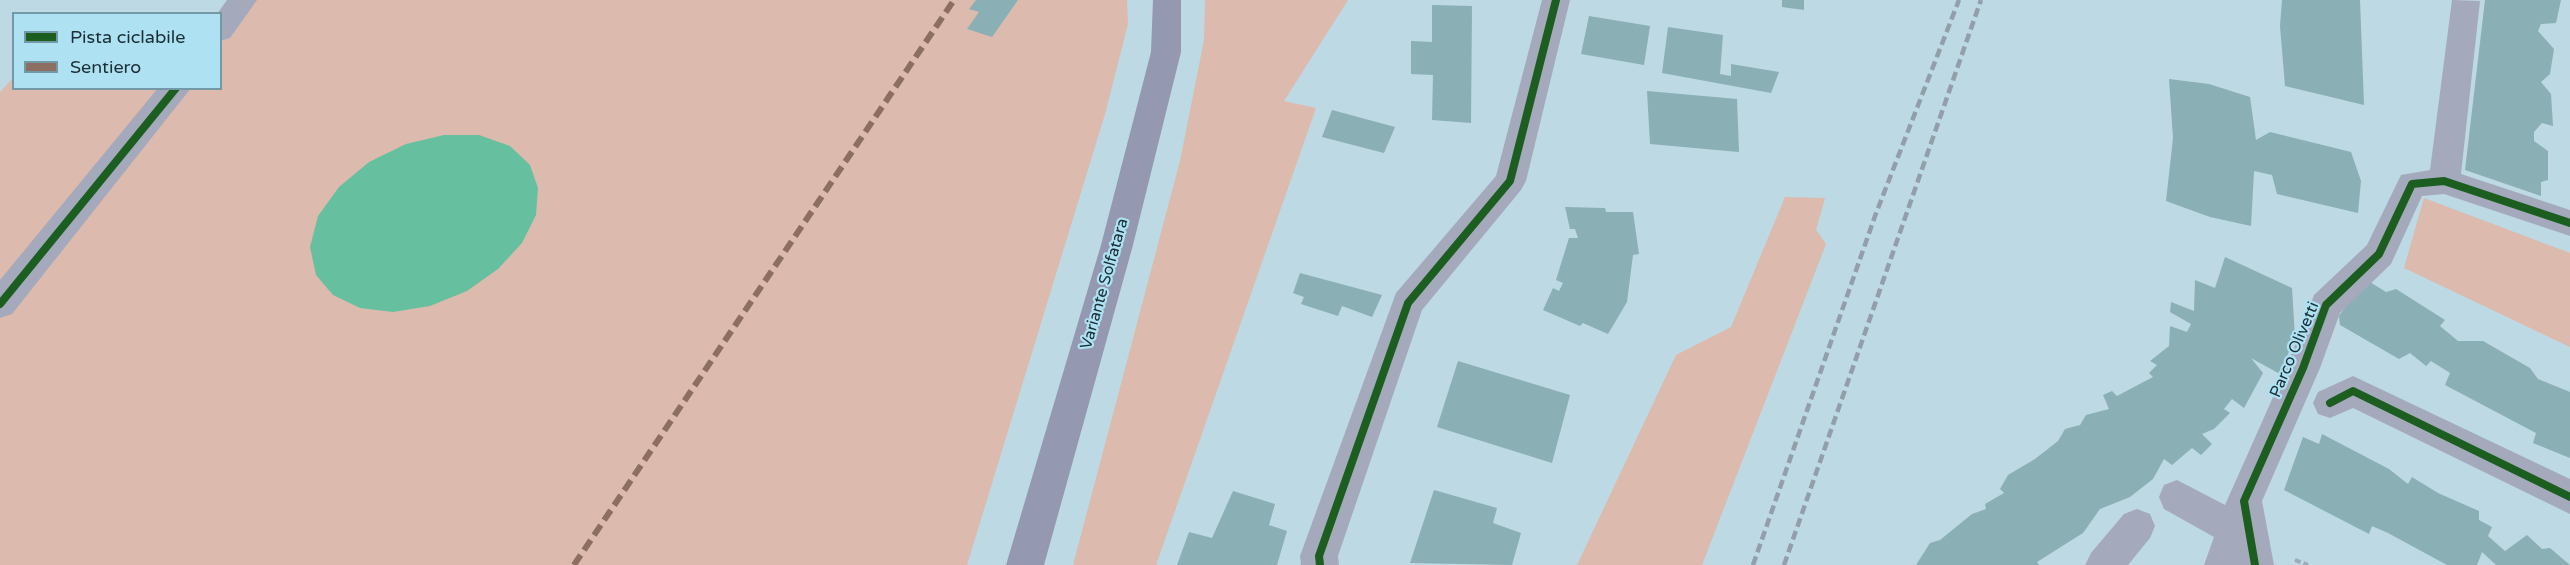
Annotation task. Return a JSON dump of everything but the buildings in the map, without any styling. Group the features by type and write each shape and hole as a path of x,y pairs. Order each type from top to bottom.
{"main road":[{"name":"Variante Solfatara","path":"1025,565 1117,245 1166,52 1167,0"}],"street":[{"path":"222,27 243,0"},
{"path":"1320,565 1319,556 1408,303 1510,181 1556,0"},
{"path":"2444,182 2466,1"},
{"path":"0,304 174,90"},
{"name":"Parco Olivetti","path":"2240,515 2303,369 2326,305 2379,254 2412,184 2444,182 2570,223"},
{"path":"2330,403 2353,391 2570,497"},
{"path":"2177,497 2240,515"},
{"path":"2223,565 2240,515"},
{"path":"2240,515 2255,565"},
{"path":"2103,565 2137,526"}],"shaded area":[{"path":"254,0 1127,0 1128,24 1105,114 967,565 0,565 0,318 184,90 222,90 222,42"},
{"path":"1205,0 1348,0 1284,101 1316,108 1156,565 1073,565 1180,161 1204,40"},
{"path":"12,79 12,90 158,90 0,282 0,92"},
{"path":"444,135 479,135 510,146 530,165 538,188 536,215 522,243 498,269 467,291 430,306 393,312 360,308 333,295 316,275 310,247 318,216 339,187 369,162 406,144"},
{"path":"1785,197 1825,198 1816,230 1826,244 1702,565 1577,565 1676,355 1731,327"},
{"path":"2424,198 2570,253 2570,347 2404,268"}],"railway":[{"path":"1753,565 1875,216 1959,0"},
{"path":"1784,565 1981,0"}],"marked path":[{"path":"574,565 954,0"}],"cycle path":[{"path":"1320,565 1319,556 1408,303 1510,181 1556,0"},
{"path":"0,304 174,90"},
{"path":"2255,565 2244,501 2303,368 2326,305 2379,254 2412,184 2444,181 2570,223"},
{"path":"2330,403 2353,391 2570,497"}]}
